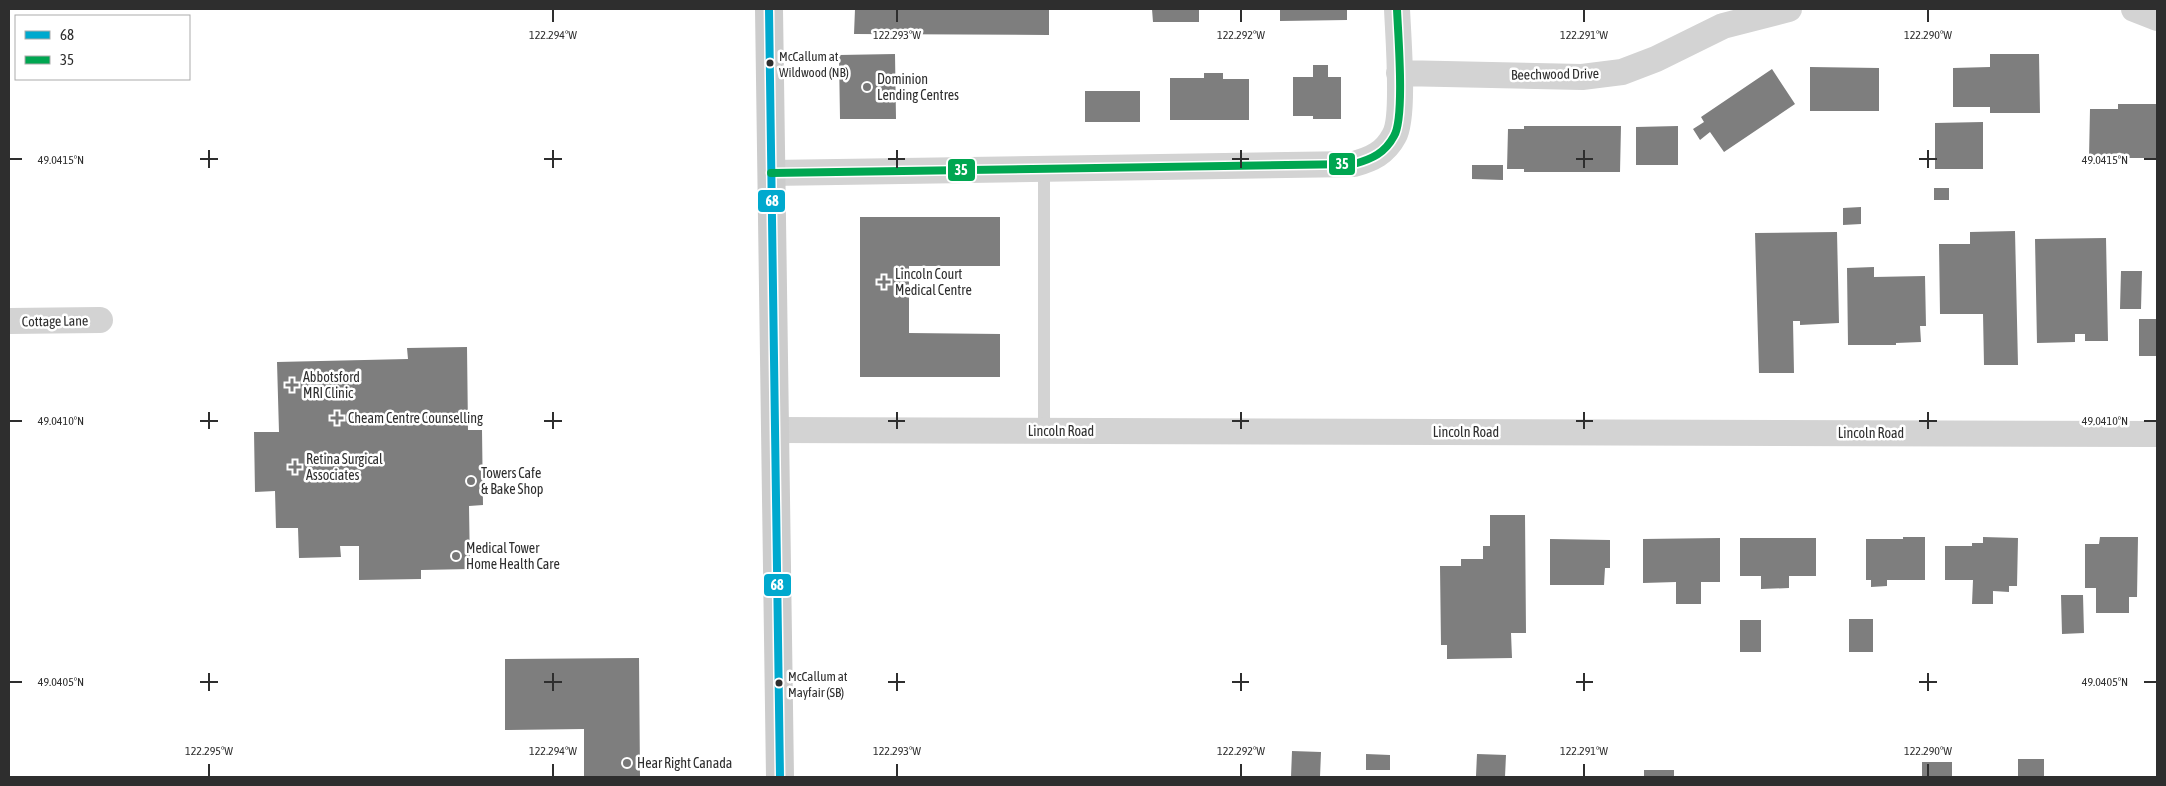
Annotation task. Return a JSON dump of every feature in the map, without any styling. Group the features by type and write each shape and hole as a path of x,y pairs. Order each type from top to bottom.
{"main road":[{"path":"768,9 780,777"}],"street":[{"path":"771,173 1354,164 1370,160 1381,153 1395,135 1400,116 1397,9"},
{"name":"Beechwood Drive","path":"1399,73 1582,76 1622,72 1656,59 1723,26 1789,9"},
{"path":"2134,9 2157,18"},
{"name":"Cottage Lane","path":"9,322 100,320"},
{"name":"Lincoln Road","path":"775,430 2157,434"}],"lane":[{"path":"1044,170 1044,431"}],"building":[{"path":"855,9 1049,9 1049,35 854,34"},
{"path":"1152,9 1199,9 1199,22 1153,22"},
{"path":"1280,9 1347,9 1347,20 1280,21"},
{"name":"Dominion Lending Centres","path":"895,54 896,119 840,119 839,55"},
{"path":"1990,54 2039,54 2040,113 1990,113 1990,107 1953,107 1953,68 1990,67"},
{"path":"1313,65 1328,65 1328,77 1341,77 1341,119 1313,119 1313,116 1293,116 1293,77 1313,77"},
{"path":"1810,67 1879,68 1879,111 1810,111"},
{"path":"1772,69 1795,104 1724,152 1710,132 1700,140 1693,129 1704,122 1701,117"},
{"path":"1204,73 1223,73 1223,79 1249,79 1249,120 1170,120 1170,78 1204,78"},
{"path":"1085,91 1140,91 1140,122 1085,122"},
{"path":"2118,104 2157,104 2157,158 2089,158 2090,109 2118,109"},
{"path":"1983,122 1983,169 1935,169 1935,123"},
{"path":"1524,126 1621,126 1620,172 1524,172 1524,169 1507,169 1508,129 1524,129"},
{"path":"1678,126 1678,165 1636,165 1636,127"},
{"path":"1472,165 1503,165 1503,180 1472,179"},
{"path":"1934,188 1949,188 1949,200 1934,200"},
{"path":"1861,207 1861,224 1843,225 1843,208"},
{"name":"Lincoln Court Medical Centre","path":"860,217 1000,217 1000,266 909,266 909,333 1000,334 1000,377 860,377"},
{"path":"2015,231 2018,365 1984,365 1983,314 1940,314 1939,244 1970,244 1970,232"},
{"path":"1837,232 1839,323 1800,325 1800,321 1793,321 1794,373 1759,373 1755,233"},
{"path":"2106,238 2108,341 2085,341 2085,334 2075,334 2075,342 2037,343 2035,239"},
{"path":"1874,267 1874,277 1925,276 1926,326 1920,326 1921,342 1896,343 1896,345 1848,345 1847,268"},
{"path":"2121,271 2142,271 2141,309 2120,309"},
{"path":"2139,319 2157,319 2157,356 2139,356"},
{"path":"467,347 468,430 482,430 483,505 469,506 470,569 421,570 421,579 359,580 359,546 340,546 341,557 299,558 298,528 276,528 275,491 255,492 254,432 279,432 277,362 408,359 407,348"},
{"path":"1490,515 1525,515 1526,633 1511,633 1512,658 1447,659 1447,645 1441,645 1440,566 1461,566 1461,559 1483,559 1483,546 1490,546"},
{"path":"1903,537 1925,537 1925,580 1887,580 1887,586 1871,587 1871,580 1866,580 1866,539 1903,539"},
{"path":"1983,537 2018,538 2017,586 2009,586 2009,592 1993,591 1993,604 1972,604 1973,580 1945,580 1945,546 1972,546 1972,543 1983,543"},
{"path":"2100,537 2138,537 2137,597 2129,597 2129,613 2096,613 2096,588 2085,588 2085,544 2099,544"},
{"path":"1720,538 1720,582 1701,582 1701,604 1676,604 1676,582 1643,583 1643,539"},
{"path":"1740,538 1816,538 1816,576 1789,576 1789,588 1761,589 1761,576 1740,576"},
{"path":"1550,539 1610,540 1610,568 1605,568 1604,585 1550,585"},
{"path":"2061,595 2083,595 2084,633 2062,634"},
{"path":"1849,619 1873,619 1873,652 1849,652"},
{"path":"1740,620 1761,620 1761,652 1740,652"},
{"path":"639,658 640,776 584,777 584,729 505,730 505,659"},
{"path":"1292,751 1321,752 1320,777 1291,777"},
{"path":"1366,754 1390,755 1390,770 1366,770"},
{"path":"1477,754 1506,755 1505,777 1476,776"},
{"path":"2018,759 2044,759 2044,777 2018,777"},
{"path":"1922,762 1952,762 1952,777 1922,777"},
{"path":"1644,770 1674,770 1674,777 1644,777"}],"transit line":[{"name":"68","path":"769,9 780,777"},
{"name":"35","path":"771,173 1354,164 1367,160 1382,151 1394,136 1397,126 1400,94 1397,9"}],"place":[{"name":"McCallum at Wildwood (NB)","path":"770,63"},
{"name":"Dominion Lending Centres","path":"867,87"},
{"name":"Lincoln Court Medical Centre","path":"884,282"},
{"name":"Abbotsford MRI Clinic","path":"292,385"},
{"name":"Cheam Centre Counselling","path":"337,418"},
{"name":"Retina Surgical Associates","path":"295,467"},
{"name":"Towers Cafe & Bake Shop","path":"471,481"},
{"name":"Medical Tower Home Health Care","path":"456,556"},
{"name":"McCallum at Mayfair (SB)","path":"779,683"},
{"name":"Hear Right Canada","path":"627,763"}]}
